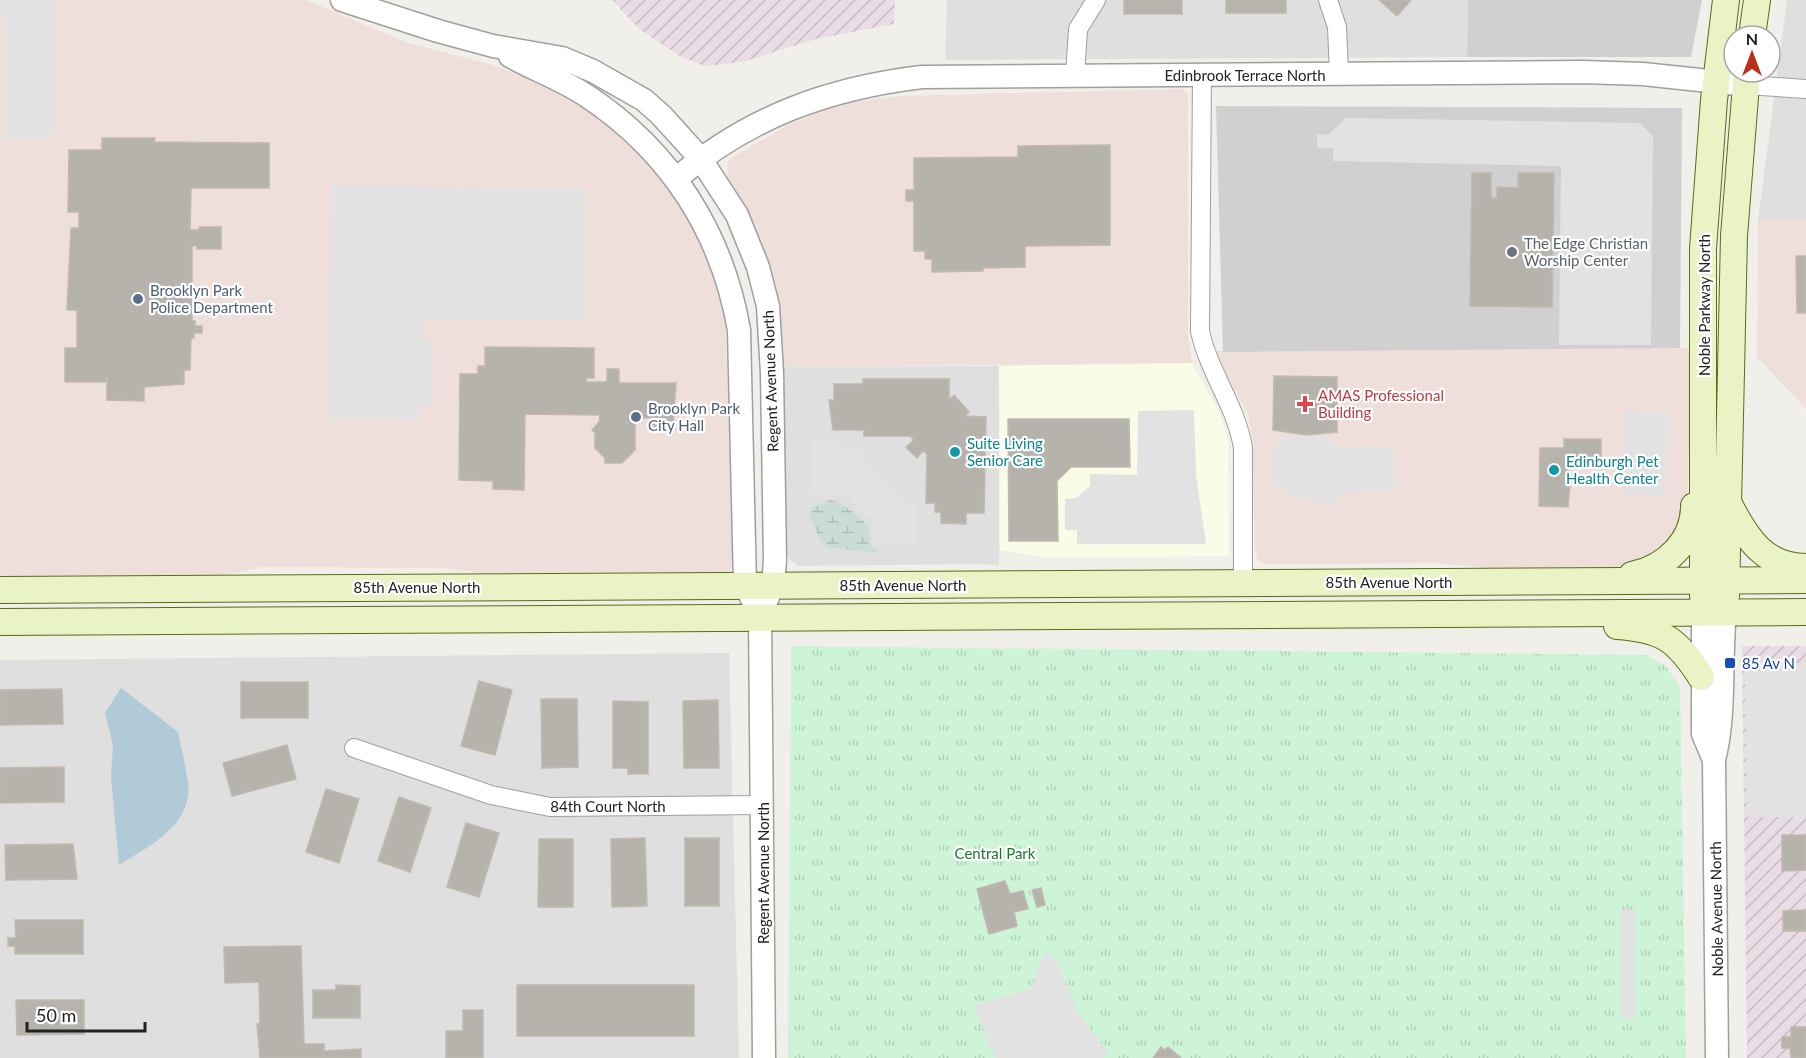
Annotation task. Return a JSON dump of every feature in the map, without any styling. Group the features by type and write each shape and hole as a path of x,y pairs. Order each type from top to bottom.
{"main road":[{"name":"Noble Parkway North","path":"1714,612 1715,580 1704,423 1703,249 1716,82 1726,0"},
{"path":"1754,24 1757,0"},
{"name":"Noble Parkway North","path":"1715,580 1729,505 1734,236 1747,84"},
{"path":"1605,581 1656,568 1684,540 1694,512 1696,445 1704,423"},
{"path":"1729,505 1743,532 1757,549 1787,566 1806,567"},
{"name":"85th Avenue North","path":"0,590 1806,580"},
{"name":"85th Avenue North","path":"0,622 1806,612"},
{"path":"1422,614 1446,627 1610,626 1647,629 1663,634 1676,643 1701,677"}],"street":[{"path":"342,0 493,46 562,58 621,85 662,115 700,158"},
{"path":"1075,76 1078,29 1095,0"},
{"path":"1328,0 1337,27 1339,74"},
{"path":"493,46 562,81 612,114 639,137 676,179"},
{"name":"Edinbrook Terrace North","path":"676,179 718,146 773,116 857,86 958,76 1582,72 1643,74 1722,81"},
{"path":"1203,75 1200,331 1204,352 1240,426 1243,448 1243,582"},
{"name":"Edinbrook Terrace North","path":"1779,84 1806,89"},
{"name":"Regent Avenue North","path":"700,158 737,215 758,267 768,306 772,373 775,560 773,585 760,616 764,1058"},
{"name":"Regent Avenue North","path":"676,179 714,240 724,267 737,319 741,371 745,585 760,616"},
{"name":"Noble Avenue North","path":"1714,612 1701,677 1703,734 1714,760"},
{"name":"Noble Avenue North","path":"1714,612 1721,653 1721,733 1714,760 1717,1058"},
{"name":"84th Court North","path":"354,748 491,795 550,807 763,805"}],"shaded area":[{"path":"0,0 306,0 408,43 489,64 563,90 617,125 652,160 692,218 716,276 725,319 735,557 730,571 726,575 531,580 444,568 262,567 213,577 0,579"},
{"path":"0,0 55,0 52,139 5,139 5,18 0,17"},
{"path":"612,0 895,0 894,24 816,39 742,62 705,66 681,57 638,28"},
{"path":"947,0 1468,0 1467,57 945,60"},
{"path":"1468,0 1702,0 1691,57 1467,57"},
{"path":"1787,0 1806,0 1806,219 1758,220 1776,84 1782,84 1782,38"},
{"path":"1182,89 1188,94 1188,335 1192,363 779,367 727,183 728,163 731,158 790,124 843,103 899,96"},
{"path":"1216,106 1682,108 1680,348 1223,352"},
{"path":"1346,118 1640,123 1653,136 1651,345 1559,345 1561,166 1333,161 1333,148 1317,148 1317,135 1329,134"},
{"path":"332,186 587,189 585,321 422,320 421,339 434,339 434,406 420,407 420,420 329,419"},
{"path":"1806,219 1806,409 1757,357 1758,220"},
{"path":"1692,348 1687,514 1674,543 1635,569 1512,570 1437,563 1266,564 1257,559 1252,437 1248,415 1213,351"},
{"path":"1192,363 1219,412 1228,440 1229,556 1052,558 1000,550 999,366"},
{"path":"999,366 999,566 985,564 798,566 790,560 785,550 779,367"},
{"path":"1194,410 1196,475 1206,544 1077,544 1077,530 1065,530 1065,499 1076,498 1090,486 1090,474 1137,475 1138,411"},
{"path":"1624,411 1668,412 1666,496 1622,495"},
{"path":"1287,436 1323,437 1339,450 1364,446 1395,449 1395,489 1340,494 1336,507 1287,495 1273,480 1273,449"},
{"path":"811,439 840,439 841,449 862,450 863,462 906,502 917,503 917,542 872,543 873,519 859,509 849,495 810,494"},
{"path":"1742,646 1806,646 1806,1058 1747,1058"},
{"path":"729,653 739,1058 0,1058 0,660"},
{"path":"1806,663 1806,817 1747,817 1745,671 1760,671 1760,664"},
{"path":"121,688 178,732 188,783 188,798 184,811 167,833 119,865 111,776 113,745 105,713"},
{"path":"1620,909 1635,910 1635,1018 1621,1018"},
{"path":"1048,952 1058,963 1077,1011 1109,1053 1102,1058 996,1058 974,1005 1031,989 1040,963"}],"green space":[{"path":"830,500 846,507 870,528 871,544 878,550 874,553 827,547 820,539 810,517 812,508"},
{"name":"Central Park","path":"791,646 1646,655 1666,666 1680,688 1686,1058 788,1058"}],"building":[{"path":"1124,0 1182,0 1182,14 1124,14"},
{"path":"1226,0 1286,0 1286,13 1226,13"},
{"path":"1379,0 1411,0 1397,16"},
{"path":"102,138 155,138 154,142 269,143 269,188 191,188 190,230 199,230 199,227 221,227 221,249 197,249 197,246 192,246 192,321 195,321 195,326 202,326 202,333 194,333 194,338 191,338 190,370 184,370 184,384 144,387 144,401 107,400 107,376 105,382 65,382 65,348 77,348 77,310 67,310 71,228 79,228 79,212 68,212 69,150 102,150"},
{"path":"1110,145 1110,245 1025,246 1025,267 983,268 983,271 932,272 932,259 925,259 925,251 914,251 914,201 906,201 906,190 914,190 914,158 1018,157 1018,146"},
{"name":"The Edge Christian Worship Center","path":"1472,173 1491,173 1491,198 1497,198 1497,187 1518,188 1518,173 1554,173 1552,307 1470,306"},
{"path":"1796,256 1806,256 1806,313 1797,313"},
{"name":"Brooklyn Park City Hall","path":"485,347 594,348 594,378 586,378 586,382 607,382 607,369 619,369 619,383 676,383 673,427 650,427 650,418 635,418 635,450 622,463 605,463 605,458 595,448 595,433 592,430 599,422 600,415 525,414 524,490 493,489 493,481 459,480 460,374 478,374 478,366 485,366"},
{"name":"AMAS Professional Building","path":"1274,376 1337,377 1337,432 1307,435 1273,430"},
{"name":"Suite Living Senior Care","path":"863,379 949,379 949,400 954,395 969,412 965,416 986,417 984,513 966,513 966,524 941,523 941,512 935,512 935,503 926,503 927,454 923,451 917,458 906,447 914,440 910,436 864,436 864,430 833,430 829,400 834,400 834,384 863,384"},
{"path":"1008,419 1129,419 1130,467 1071,467 1057,481 1058,541 1009,541"},
{"name":"Edinburgh Pet Health Center","path":"1564,439 1601,439 1601,464 1568,464 1568,475 1571,475 1568,507 1539,506 1540,448 1564,448"},
{"path":"479,681 512,690 495,755 461,746"},
{"path":"241,682 308,682 308,718 241,718"},
{"path":"62,689 63,724 0,725 0,690"},
{"path":"541,699 577,699 578,767 542,768"},
{"path":"718,700 719,768 684,768 683,701"},
{"path":"613,701 648,702 648,774 628,774 628,768 613,768"},
{"path":"287,745 296,779 232,796 223,763"},
{"path":"64,767 64,802 0,803 0,768"},
{"path":"326,789 359,799 339,863 306,852"},
{"path":"399,797 431,808 410,872 378,861"},
{"path":"466,823 499,833 479,897 447,887"},
{"path":"1782,835 1806,835 1806,870 1782,871"},
{"path":"645,838 647,906 612,907 611,839"},
{"path":"685,838 719,838 719,906 685,906"},
{"path":"539,839 573,839 573,907 538,907"},
{"path":"73,844 77,879 6,880 5,845"},
{"path":"1005,881 1010,894 1023,891 1028,909 1014,912 1017,926 989,934 977,889"},
{"path":"1041,888 1045,905 1037,907 1032,890"},
{"path":"1806,910 1806,931 1783,931 1783,911"},
{"path":"15,920 83,920 83,954 15,954 15,946 8,946 8,938 16,938"},
{"path":"301,946 304,1044 324,1044 324,1051 361,1049 361,1058 260,1058 257,1024 260,1024 259,982 225,983 224,947"},
{"path":"336,985 360,986 360,1018 313,1018 313,990 336,990"},
{"path":"517,985 694,985 694,1036 517,1036"},
{"path":"16,1000 84,1000 84,1034 17,1035"},
{"path":"463,1010 483,1010 483,1058 446,1058 446,1031 463,1031"},
{"path":"1791,1027 1806,1027 1806,1058 1791,1058 1790,1048 1782,1048 1782,1037 1791,1037"},
{"path":"1161,1047 1165,1050 1168,1047 1181,1058 1153,1058"}],"place":[{"name":"The Edge Christian Worship Center","path":"1512,252"},
{"name":"Brooklyn Park Police Department","path":"138,299"},
{"name":"AMAS Professional Building","path":"1305,404"},
{"name":"Brooklyn Park City Hall","path":"636,417"},
{"name":"Suite Living Senior Care","path":"955,452"},
{"name":"Edinburgh Pet Health Center","path":"1554,470"},
{"name":"85 Av N","path":"1730,663"}]}
